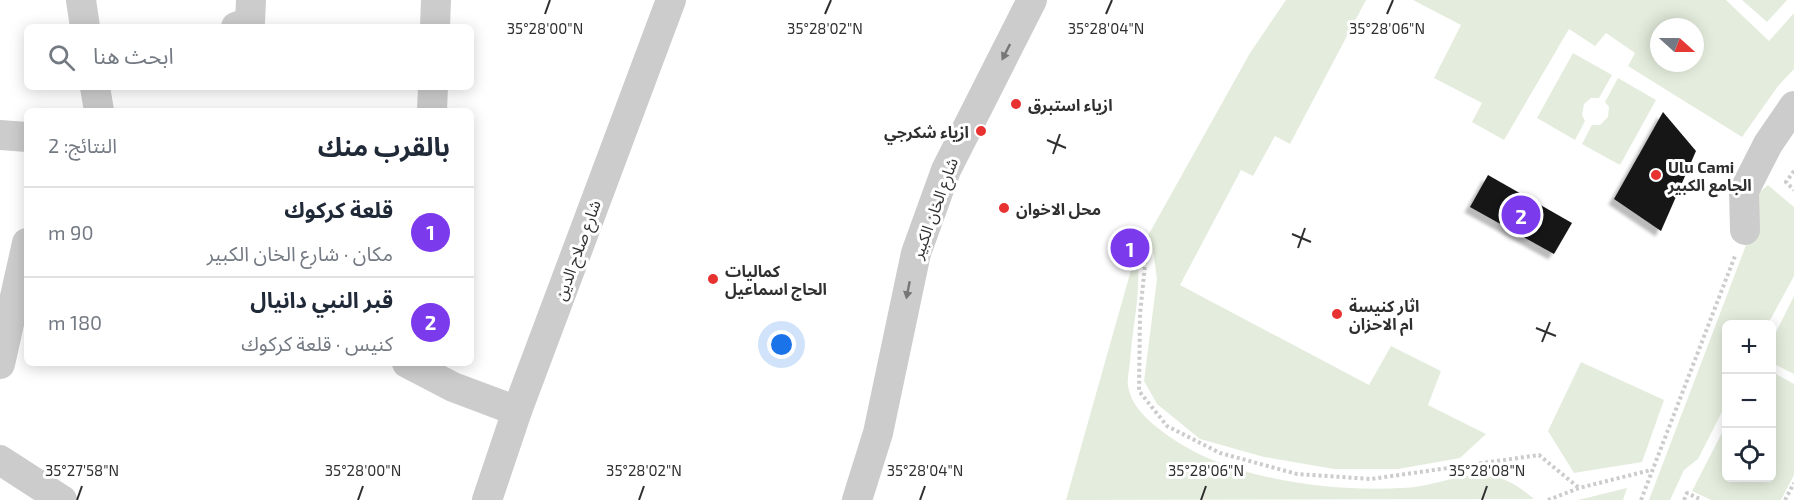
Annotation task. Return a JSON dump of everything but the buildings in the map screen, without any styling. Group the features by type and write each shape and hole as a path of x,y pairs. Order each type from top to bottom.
{"street":[{"path":"81,0 85,24"},
{"path":"244,24 250,22 251,0"},
{"path":"435,24 436,0"},
{"name":"شارع صلاح الدين","path":"487,500 517,411 671,0"},
{"name":"شارع الخان الكبير","path":"857,500 878,434 916,253 946,170 1032,0"},
{"path":"96,90 98,108"},
{"path":"432,108 433,90"},
{"path":"1745,230 1744,191 1767,144 1794,106"},
{"path":"0,135 24,137"},
{"path":"0,364 24,256"},
{"path":"413,366 453,387 517,411"},
{"path":"0,460 62,500"}],"path":[{"path":"1794,171 1786,182 1794,189"},
{"path":"1641,500 1745,230"},
{"path":"1146,255 1140,314 1139,391 1167,426 1220,453 1297,474 1371,479 1539,455 1579,488"},
{"path":"1548,500 1579,488 1652,470"},
{"path":"1785,500 1794,483"},
{"path":"1684,500 1687,493 1702,500"}],"green space":[{"path":"1286,0 1366,0 1290,144 1275,136 1253,176 1241,170 1180,285 1369,385 1391,346 1441,371 1428,405 1486,434 1460,458 1398,469 1334,469 1264,457 1200,439 1157,404 1144,381 1157,279 1153,250 1145,241 1250,53"},
{"path":"1413,0 1726,0 1769,41 1794,13 1794,69 1778,86 1742,137 1628,66 1635,53 1606,33 1595,46 1569,29 1504,140 1472,122 1482,103 1434,78 1461,25"},
{"path":"1742,0 1787,0 1767,22"},
{"path":"1573,53 1612,75 1599,98 1591,98 1584,104 1582,115 1585,121 1575,140 1537,118"},
{"path":"1618,78 1656,100 1620,165 1582,144 1592,125 1600,125 1608,117 1609,107 1605,102"},
{"path":"1768,185 1794,207 1794,276 1770,320 1722,320 1722,412 1698,459 1684,470 1670,500 1649,500 1751,232 1754,197"},
{"path":"1137,255 1138,296 1128,386 1138,409 1170,437 1221,463 1281,480 1312,485 1373,489 1420,486 1468,475 1483,475 1516,485 1534,499 1066,500"},
{"path":"1794,296 1794,374 1776,365 1776,332"},
{"path":"1581,362 1664,400 1642,462 1574,473 1548,431"},
{"path":"1776,374 1794,384 1794,475 1781,500 1711,500 1692,491 1722,433 1722,482 1776,482"},
{"path":"1627,488 1623,500 1578,500"}],"place":[{"name":"ازياء استبرق","path":"1016,104"},
{"name":"ازياء شكرجي","path":"981,131"},
{"name":"Ulu Cami الجامع الكبير","path":"1656,175"},
{"name":"محل الاخوان","path":"1004,208"},
{"name":"قبر النبي دانيال","path":"1521,215"},
{"name":"قلعة كركوك","path":"1130,248"},
{"name":"كماليات الحاج اسماعيل","path":"713,279"},
{"name":"اثار كنيسة ام الاحزان","path":"1337,314"}]}
